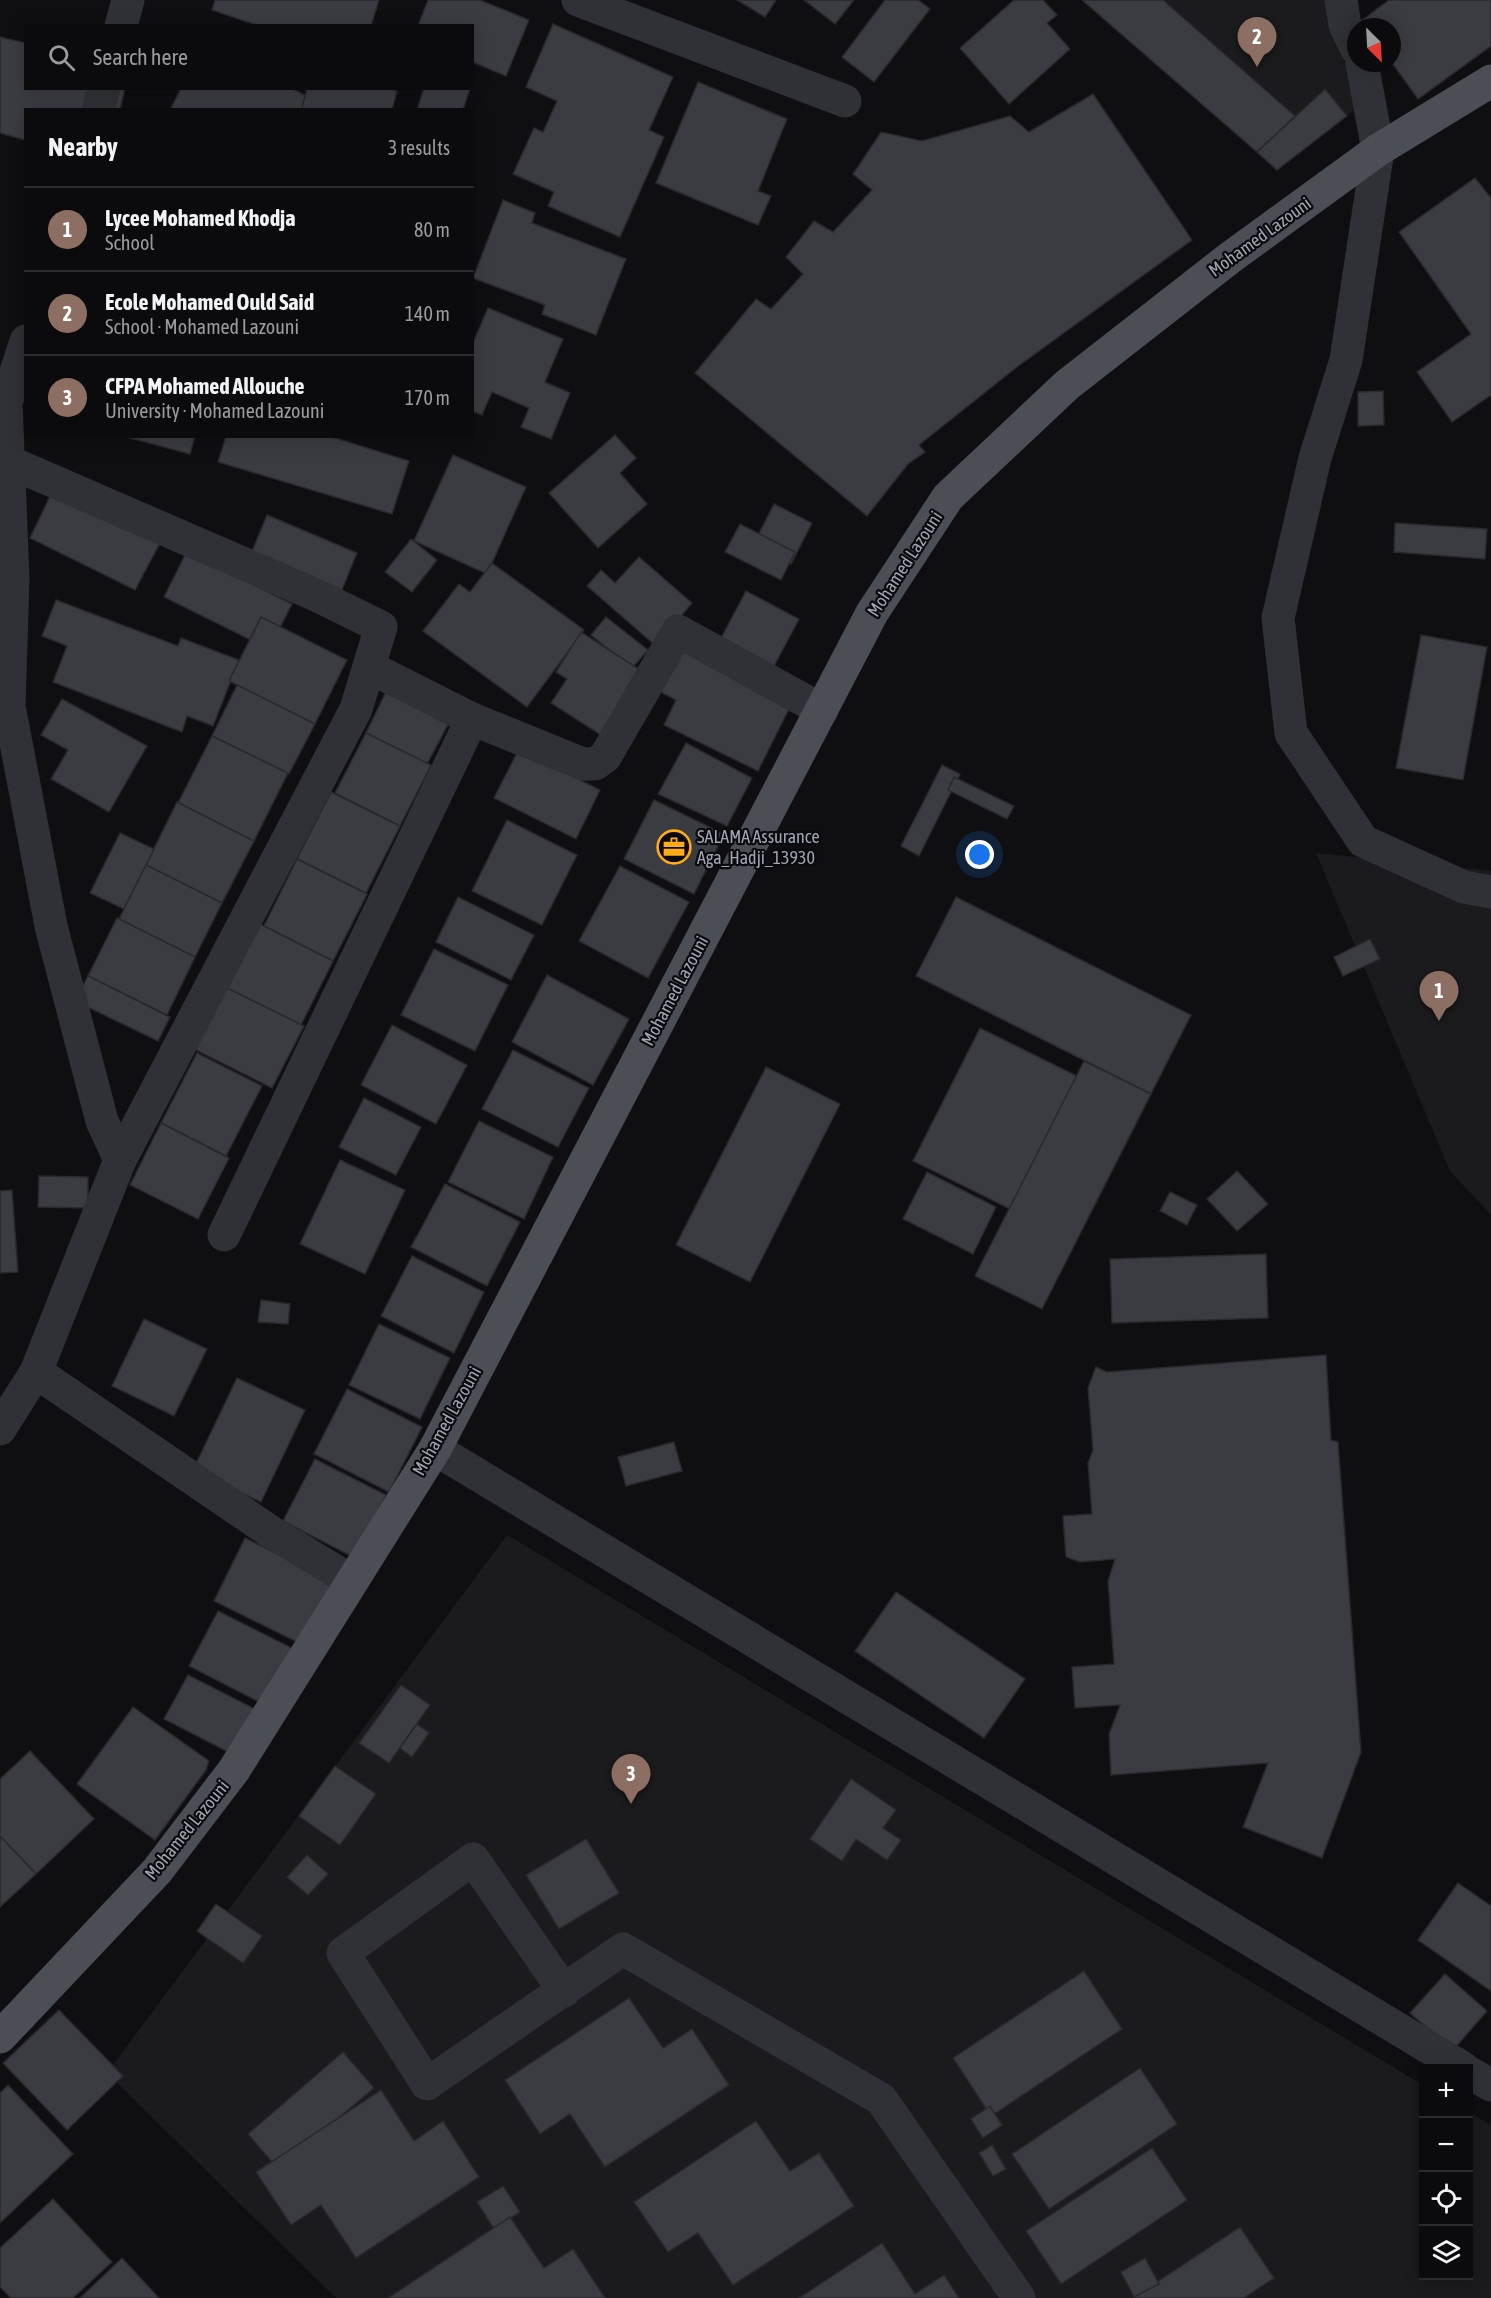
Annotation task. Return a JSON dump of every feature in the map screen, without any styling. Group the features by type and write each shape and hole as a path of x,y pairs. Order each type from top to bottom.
{"main road":[{"name":"Mohamed Lazouni","path":"0,2037 157,1871 227,1780 435,1449 872,613 948,497 1067,385 1231,257 1378,150 1491,81"}],"street":[{"path":"122,24 128,0"},
{"path":"578,0 845,101"},
{"path":"1341,0 1347,29"},
{"path":"1364,72 1378,150 1346,360 1315,458 1278,618 1291,733 1363,841 1464,887 1491,892"},
{"path":"99,108 103,90"},
{"path":"24,347 6,403 13,578 9,706 51,926 102,1121 120,1160"},
{"path":"0,1429 36,1372 120,1160 356,709 381,627 316,595 9,462"},
{"path":"369,668 472,719 583,764 595,764 605,757 678,631 822,710"},
{"path":"224,1234 472,719"},
{"path":"36,1372 271,1533 352,1581"},
{"path":"435,1449 1456,2064"},
{"path":"564,1991 473,1859 343,1953 427,2084 564,1991 623,1949 881,2099 1019,2298"},
{"path":"1473,2075 1491,2085"}],"shaded area":[{"path":"1082,0 1329,0 1347,39 1347,72 1362,72 1373,96 1277,170"},
{"path":"1316,853 1491,871 1491,1215 1450,1171"},
{"path":"507,1535 1419,2083 1419,2280 1473,2280 1473,2114 1491,2125 1491,2298 336,2298 107,2073"}],"building":[{"path":"215,0 379,0 372,24 254,24 212,10"},
{"path":"428,0 480,0 529,20 506,76 474,63 474,24 419,24"},
{"path":"737,0 776,0 765,17"},
{"path":"804,0 854,0 835,24"},
{"path":"885,0 918,0 930,9 874,82 842,57"},
{"path":"1014,0 1043,0 1057,15 1047,23 1070,49 1009,104 960,48"},
{"path":"1082,0 1163,0 1295,116 1257,152"},
{"path":"1389,0 1491,0 1491,46 1418,99 1398,72 1401,72 1401,18 1365,18"},
{"path":"553,24 673,77 649,130 664,137 620,237 548,206 554,192 513,174 534,128 543,132 557,101 526,87"},
{"path":"0,37 24,43 24,90 125,90 120,108 24,108 24,140 0,133"},
{"path":"698,82 787,119 758,191 771,196 758,225 656,183"},
{"path":"1325,89 1347,116 1277,170 1257,152"},
{"path":"180,90 295,90 327,106 326,108 171,108"},
{"path":"306,90 397,91 393,108 302,108"},
{"path":"423,90 469,90 464,108 418,108"},
{"path":"1093,94 1192,240 1017,367 919,445 925,452 908,464 867,516 695,373 756,299 771,309 803,274 786,257 814,221 833,232 872,190 853,174 881,132 922,141 1010,116 1029,132"},
{"path":"1475,178 1491,198 1491,395 1452,422 1417,372 1471,334 1399,232"},
{"path":"503,200 535,213 532,223 626,259 596,335 542,314 545,305 474,278"},
{"path":"488,308 563,339 545,382 570,393 551,439 521,427 529,408 492,392 482,415 474,412 474,340"},
{"path":"1383,391 1384,425 1358,426 1358,392"},
{"path":"615,435 636,458 620,473 647,504 598,548 549,493"},
{"path":"130,438 194,438 190,454"},
{"path":"225,438 335,438 409,461 392,514 218,462"},
{"path":"453,455 526,487 487,574 414,541"},
{"path":"54,488 161,541 135,590 30,538"},
{"path":"774,504 812,523 791,564 753,545"},
{"path":"267,515 357,553 339,597 248,561"},
{"path":"1395,523 1487,529 1485,559 1394,552"},
{"path":"740,524 795,552 781,580 725,552"},
{"path":"411,539 437,560 412,592 385,572"},
{"path":"187,551 292,604 269,649 164,597"},
{"path":"639,557 692,603 656,646 587,586 601,570 615,583"},
{"path":"492,563 584,630 527,707 423,631 459,584 470,592"},
{"path":"746,591 799,619 772,670 719,642"},
{"path":"56,600 178,646 181,638 239,660 213,726 187,716 182,732 53,682 67,646 42,636"},
{"path":"261,617 347,660 315,724 229,681"},
{"path":"606,617 648,650 632,668 591,635"},
{"path":"581,632 645,673 604,737 551,703 567,679 556,672"},
{"path":"1421,635 1487,647 1463,780 1396,768"},
{"path":"678,644 793,701 758,771 664,725 676,700 655,689"},
{"path":"237,685 315,724 289,774 212,736"},
{"path":"389,686 452,717 427,764 366,733"},
{"path":"62,699 147,746 109,812 51,779 68,750 41,735"},
{"path":"366,733 431,765 400,826 335,793"},
{"path":"212,736 288,773 254,841 178,803"},
{"path":"686,743 752,778 727,826 658,794"},
{"path":"519,749 600,790 576,839 494,798"},
{"path":"942,765 960,774 919,856 901,846"},
{"path":"954,777 1014,806 1007,819 948,790"},
{"path":"331,792 400,826 366,893 297,859"},
{"name":"SALAMA Assurance Aga_Hadji_13930","path":"654,800 724,834 694,894 624,859"},
{"path":"177,802 254,841 222,903 146,865"},
{"path":"507,820 577,855 542,925 472,891"},
{"path":"120,833 154,849 124,909 90,893"},
{"path":"297,859 367,894 333,961 264,926"},
{"path":"146,865 222,903 195,957 119,919"},
{"path":"620,866 689,902 648,978 579,941"},
{"path":"458,897 534,935 511,980 436,942"},
{"path":"956,897 1191,1015 1151,1094 916,976"},
{"path":"117,918 195,957 167,1015 88,976"},
{"path":"258,923 333,961 301,1025 225,987"},
{"path":"1370,939 1380,959 1343,976 1334,957"},
{"path":"434,949 508,985 475,1051 401,1015"},
{"path":"547,975 629,1019 593,1085 512,1042"},
{"path":"88,976 170,1017 158,1041 75,1001"},
{"path":"225,987 304,1026 272,1088 194,1049"},
{"path":"392,1025 467,1065 436,1124 361,1085"},
{"path":"980,1028 1079,1077 1012,1210 913,1161"},
{"path":"513,1050 589,1088 558,1147 482,1109"},
{"path":"197,1053 262,1086 226,1156 161,1123"},
{"path":"1084,1061 1151,1094 1042,1309 975,1276"},
{"path":"766,1067 840,1104 750,1282 676,1245"},
{"path":"364,1098 421,1127 396,1175 339,1147"},
{"path":"479,1121 553,1157 524,1219 448,1182"},
{"path":"161,1123 229,1158 198,1219 130,1185"},
{"path":"340,1160 405,1190 365,1274 300,1244"},
{"path":"1237,1171 1268,1204 1237,1231 1207,1199"},
{"path":"927,1172 996,1207 973,1254 903,1219"},
{"path":"39,1176 88,1177 88,1208 38,1207"},
{"path":"445,1184 520,1222 487,1286 411,1247"},
{"path":"12,1190 18,1272 0,1273 0,1191"},
{"path":"1170,1192 1197,1205 1187,1225 1160,1211"},
{"path":"1266,1254 1268,1318 1112,1323 1110,1259"},
{"path":"412,1256 484,1292 454,1353 381,1316"},
{"path":"261,1300 290,1304 288,1324 258,1322"},
{"path":"144,1319 207,1349 174,1416 112,1386"},
{"path":"379,1324 450,1358 420,1419 349,1385"},
{"path":"1326,1355 1331,1440 1338,1442 1361,1752 1322,1858 1243,1827 1268,1763 1111,1775 1109,1734 1120,1705 1075,1708 1072,1667 1114,1664 1108,1581 1115,1559 1080,1562 1066,1557 1063,1516 1092,1514 1088,1463 1093,1450 1088,1388 1096,1367 1107,1372"},
{"path":"237,1378 305,1410 261,1502 193,1470"},
{"path":"347,1389 422,1427 389,1492 314,1454"},
{"path":"674,1442 682,1471 626,1486 618,1457"},
{"path":"315,1459 386,1495 353,1557 283,1521"},
{"path":"245,1538 333,1581 301,1644 214,1601"},
{"path":"896,1592 1025,1679 984,1738 855,1651"},
{"path":"218,1611 296,1650 267,1706 189,1666"},
{"path":"188,1675 257,1710 234,1755 164,1719"},
{"path":"401,1685 430,1705 389,1763 359,1743"},
{"path":"133,1707 209,1761 206,1770 155,1840 77,1784"},
{"path":"417,1724 429,1733 412,1757 400,1748"},
{"path":"30,1751 94,1819 36,1874 0,1836 0,1779"},
{"path":"335,1766 376,1794 340,1845 299,1816"},
{"path":"851,1779 896,1810 883,1828 901,1840 887,1860 856,1839 842,1861 810,1839"},
{"path":"0,1836 36,1874 0,1907"},
{"path":"586,1839 619,1893 559,1929 526,1875"},
{"path":"307,1855 328,1874 308,1895 287,1877"},
{"path":"1458,1883 1491,1906 1491,1991 1418,1940"},
{"path":"216,1904 262,1936 243,1963 197,1931"},
{"path":"1084,1971 1122,2029 991,2116 953,2058"},
{"path":"1445,1974 1487,2011 1453,2050 1410,2013"},
{"path":"629,1998 663,2048 692,2029 729,2085 605,2167 570,2114 540,2134 505,2080"},
{"path":"59,2010 123,2076 67,2130 3,2063"},
{"path":"343,2052 374,2088 278,2169 248,2134"},
{"path":"1140,2068 1177,2124 1049,2209 1012,2154"},
{"path":"8,2085 73,2154 0,2223 0,2093"},
{"path":"381,2090 414,2141 443,2121 479,2177 356,2258 321,2205 291,2225 256,2172"},
{"path":"990,2106 1002,2125 983,2138 971,2119"},
{"path":"756,2121 790,2171 819,2153 854,2206 733,2285 698,2233 668,2252 634,2202"},
{"path":"992,2145 1006,2169 993,2176 979,2153"},
{"path":"1152,2148 1187,2200 1061,2284 1026,2231"},
{"path":"503,2186 520,2212 494,2229 477,2202"},
{"path":"53,2199 112,2262 73,2298 11,2298 0,2287 0,2248"},
{"path":"510,2217 544,2268 573,2249 605,2298 388,2298"},
{"path":"1240,2227 1274,2278 1244,2298 1133,2298"},
{"path":"882,2243 915,2294 944,2275 959,2298 799,2298"},
{"path":"122,2258 159,2298 80,2298"},
{"path":"1145,2258 1159,2284 1134,2297 1121,2272"}],"place":[{"name":"Ecole Mohamed Ould Said","path":"1257,67"},
{"name":"SALAMA Assurance Aga_Hadji_13930","path":"674,847"},
{"name":"Lycee Mohamed Khodja","path":"1439,1021"},
{"name":"CFPA Mohamed Allouche","path":"631,1804"}]}
